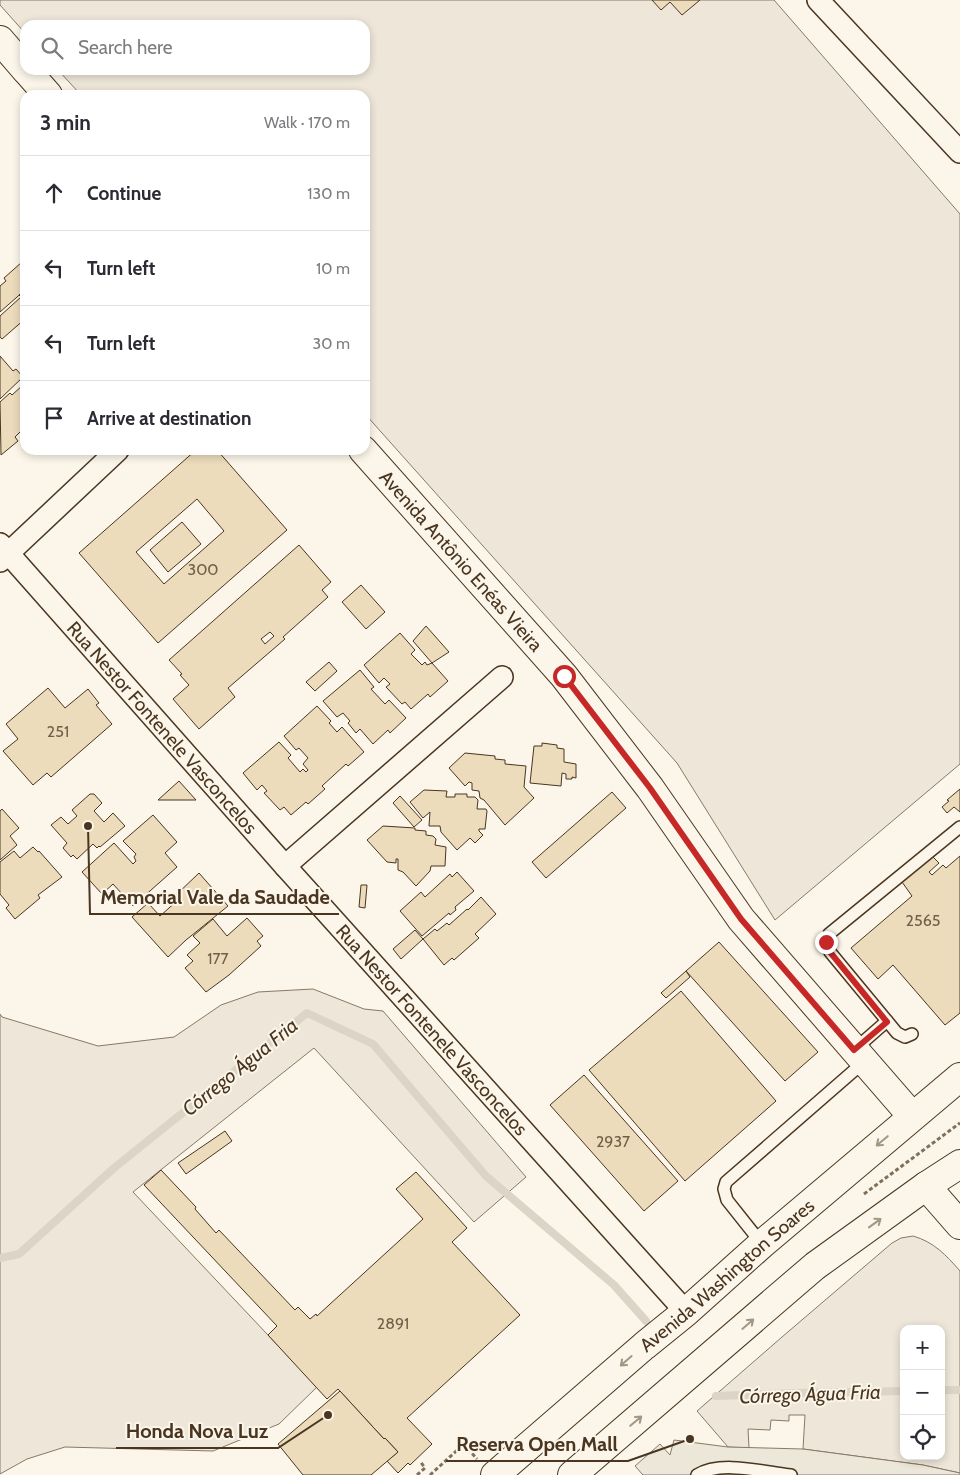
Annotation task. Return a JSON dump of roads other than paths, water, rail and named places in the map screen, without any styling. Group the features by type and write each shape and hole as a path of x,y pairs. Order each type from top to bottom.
{"main road":[{"path":"0,40 20,62"},
{"path":"31,75 44,90"},
{"name":"Avenida Antônio Enéas Vieira","path":"367,455 564,676 650,788 741,919 912,1116"},
{"name":"Avenida Washington Soares","path":"495,1475 960,1076"},
{"path":"572,1475 815,1266 926,1186 960,1164"},
{"path":"926,1186 960,1225"}],"street":[{"path":"818,0 960,152"},
{"path":"3,553 112,455"},
{"name":"Rua Nestor Fontenele Vasconcelos","path":"3,553 686,1312"},
{"path":"285,866 502,677"}],"lane":[{"path":"912,1034 905,1037 897,1033 830,952 826,942 829,934 960,827"},
{"path":"762,1244 727,1200 724,1189 726,1182 859,1056 887,1022"},
{"path":"697,1475 704,1471 719,1468 738,1468 790,1475"}],"waterway":[{"name":"Córrego Água Fria","path":"0,1258 19,1254 114,1168 307,1013 373,1044 486,1176 614,1285 646,1321"},
{"name":"Córrego Água Fria","path":"945,1390 960,1390"},
{"name":"Córrego Água Fria","path":"716,1396 900,1391"}],"place":[{"name":"Memorial Vale da Saudade","path":"88,826"},
{"name":"Honda Nova Luz","path":"328,1415"},
{"name":"Reserva Open Mall","path":"690,1439"}]}
